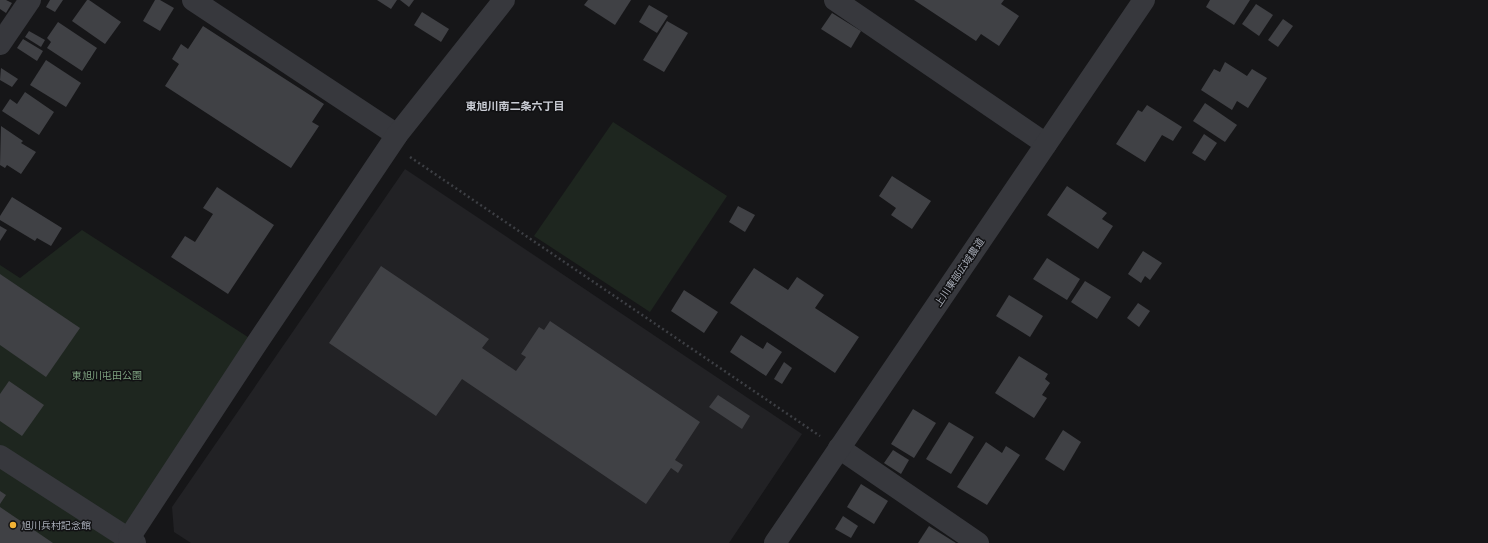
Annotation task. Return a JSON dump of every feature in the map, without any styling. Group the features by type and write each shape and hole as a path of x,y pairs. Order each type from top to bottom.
{"street":[{"path":"0,44 30,0"},
{"path":"194,0 397,135"},
{"path":"0,456 132,541 257,343 397,135 504,0"},
{"path":"835,0 1046,144"},
{"name":"上川東部広域農道","path":"775,543 1144,0"},
{"path":"839,448 978,543"}],"path":[{"path":"410,157 839,448"}],"shaded area":[{"path":"405,169 802,434 729,543 191,543 174,532 172,507"}],"green space":[{"path":"613,122 727,196 650,312 534,236"},
{"name":"東旭川屯田公園","path":"82,230 257,343 135,543 0,543 0,265 20,278"}],"building":[{"path":"0,0 6,0 12,3 6,13 0,9"},
{"path":"50,0 63,0 55,12 46,7"},
{"path":"87,0 121,22 105,44 72,21"},
{"path":"155,0 160,0 174,8 160,31 143,21"},
{"path":"377,0 397,0 391,9"},
{"path":"400,0 414,0 409,7"},
{"path":"588,0 631,0 615,25 584,5"},
{"path":"914,0 1004,0 1001,4 1019,16 999,46 981,34 976,41"},
{"path":"1210,0 1250,0 1234,25 1206,7"},
{"path":"1256,4 1273,15 1259,36 1242,24"},
{"path":"649,5 668,16 657,33 639,22"},
{"path":"422,12 449,29 441,42 414,25"},
{"path":"832,13 861,31 851,48 821,29"},
{"path":"1283,19 1293,26 1278,47 1268,40"},
{"path":"667,21 688,33 664,72 643,60"},
{"path":"58,22 97,48 82,71 47,48 51,42 47,38"},
{"path":"203,26 324,104 312,122 319,126 291,168 165,86 179,64 172,59 181,44 188,49"},
{"path":"29,31 45,40 41,47 25,37"},
{"path":"23,39 43,51 37,61 17,48"},
{"path":"46,60 81,83 66,107 30,85"},
{"path":"1225,62 1247,76 1252,69 1267,78 1248,108 1237,101 1232,110 1201,90 1214,69 1220,72"},
{"path":"1,68 18,79 12,87 0,80"},
{"path":"25,92 54,112 39,135 2,111 10,99 17,104"},
{"path":"1205,103 1237,125 1225,142 1193,121"},
{"path":"1147,105 1182,127 1173,141 1162,135 1145,162 1116,144 1138,110 1142,112"},
{"path":"1,126 23,141 21,143 36,152 21,174 7,165 5,168 0,165"},
{"path":"1204,134 1217,143 1205,161 1192,153"},
{"path":"892,176 931,201 912,229 891,215 896,208 879,196"},
{"path":"1067,186 1107,213 1102,219 1113,226 1098,249 1047,215"},
{"path":"217,187 274,225 228,294 171,257 185,236 195,242 213,214 203,208"},
{"path":"12,197 62,228 51,246 37,238 35,241 0,220 0,216"},
{"path":"738,206 755,215 745,232 729,222"},
{"path":"0,226 7,230 0,241"},
{"path":"1143,251 1162,263 1150,280 1145,276 1141,283 1128,274"},
{"path":"1047,258 1080,279 1067,300 1033,279"},
{"path":"381,266 489,339 482,348 516,371 526,357 521,354 539,327 544,330 550,321 700,422 675,460 683,465 678,473 671,468 646,504 462,379 436,416 329,343"},
{"path":"754,268 788,290 797,277 824,295 815,308 859,337 835,373 730,303"},
{"path":"0,274 80,328 46,377 0,345"},
{"path":"1085,281 1111,297 1097,319 1071,302"},
{"path":"684,290 718,312 704,333 671,311"},
{"path":"1009,295 1043,316 1030,337 996,316"},
{"path":"1138,303 1150,311 1139,327 1127,318"},
{"path":"741,335 763,349 767,342 782,352 766,376 730,352"},
{"path":"1019,356 1048,374 1045,379 1050,383 1042,395 1047,398 1034,418 995,393"},
{"path":"784,362 792,368 782,384 774,379"},
{"path":"9,381 44,405 22,436 0,421 0,394"},
{"path":"718,395 750,416 742,429 709,407"},
{"path":"913,409 936,423 914,458 891,444"},
{"path":"949,422 974,437 951,474 926,459"},
{"path":"1063,430 1081,442 1064,471 1045,459"},
{"path":"986,442 1002,453 1006,446 1020,455 987,505 957,487"},
{"path":"893,450 909,460 901,474 884,463"},
{"path":"861,484 888,501 874,524 847,507"},
{"name":"旭川兵村記念館","path":"0,491 6,495 0,504"},
{"name":"旭川兵村記念館","path":"0,507 53,543 0,543"},
{"path":"843,516 858,526 851,538 835,529"},
{"path":"929,526 956,543 918,543"}],"place":[{"name":"旭川兵村記念館","path":"13,525"}],"district":[{"name":"東旭川南二条六丁目","path":"515,106"}]}
